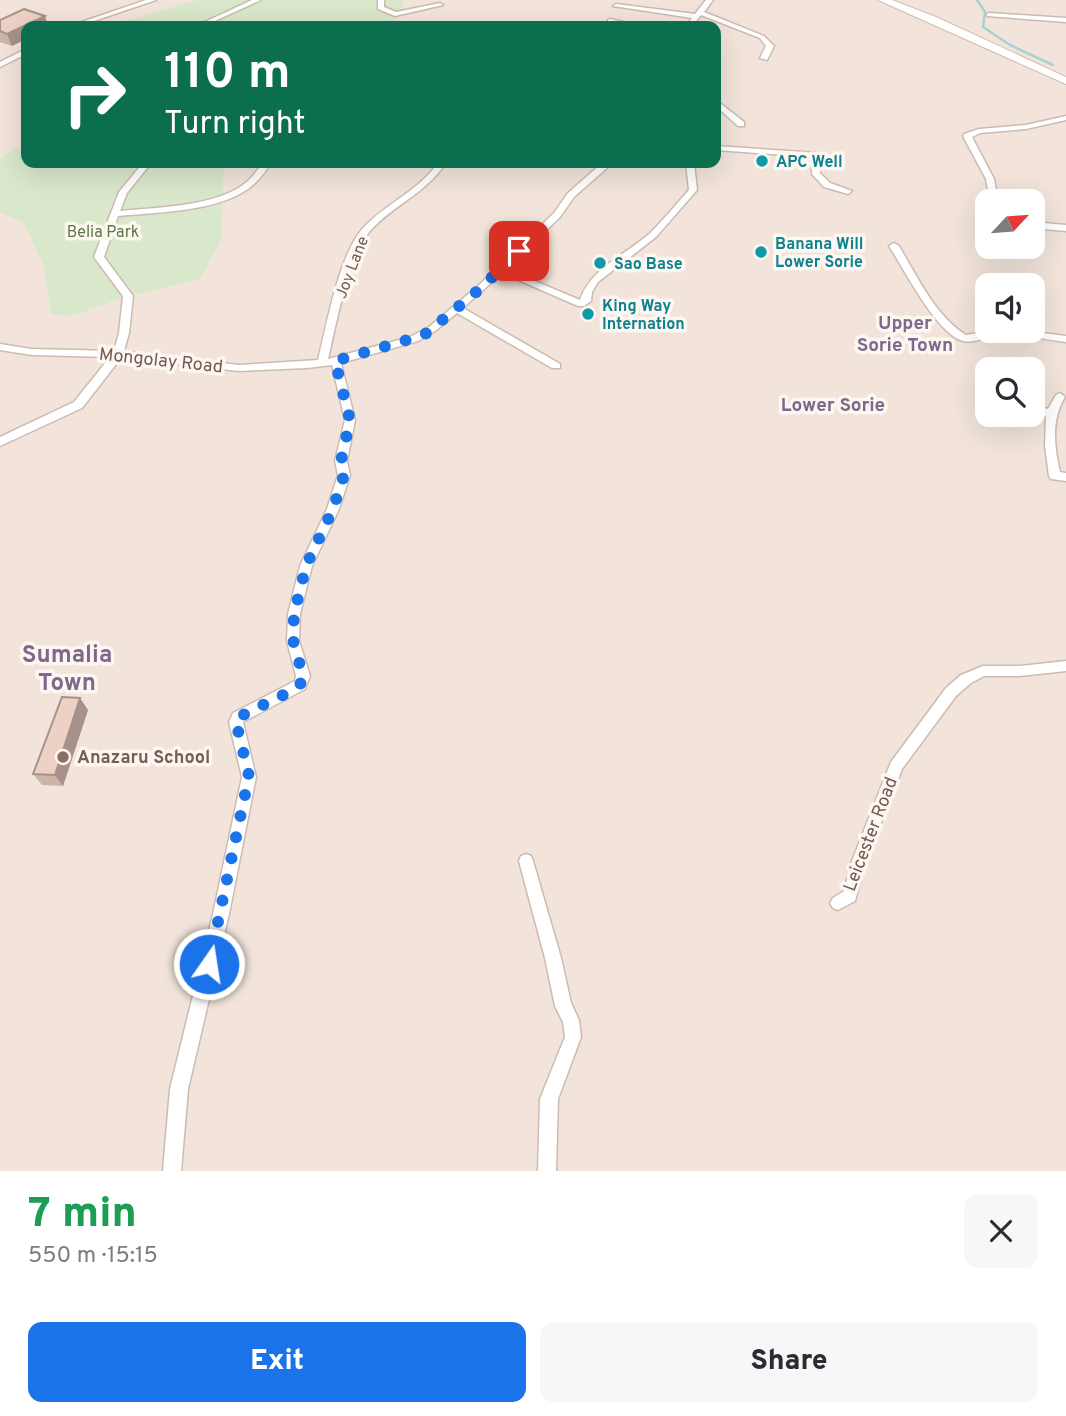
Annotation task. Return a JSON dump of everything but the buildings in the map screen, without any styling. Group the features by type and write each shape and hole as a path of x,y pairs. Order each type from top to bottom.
{"main road":[{"path":"883,0 933,19 1066,81"},
{"path":"897,0 928,11 1066,75"}],"street":[{"path":"88,21 153,0"},
{"path":"212,21 258,0"},
{"path":"381,0 380,8 395,14 440,5"},
{"path":"693,21 710,0"},
{"path":"617,6 698,14 717,21"},
{"path":"230,21 240,10"},
{"path":"989,15 1066,20"},
{"path":"721,22 762,37 770,46 764,58"},
{"path":"0,65 21,54"},
{"path":"721,106 741,124"},
{"path":"991,189 967,136 979,131 1066,118"},
{"path":"721,148 814,155 817,159 816,174 827,185 848,191"},
{"path":"0,442 78,405 118,354 126,322 128,296 99,257 123,192 143,168"},
{"path":"117,214 183,206 233,194 251,184 263,168"},
{"name":"Joy Lane","path":"322,363 342,287 362,232 429,183 439,168"},
{"name":"Mongolay Road","path":"0,347 32,352 118,354 239,368 335,361 424,335 557,215 570,195 602,168"},
{"path":"499,269 581,304 586,301 587,292 594,280 653,235 693,190 691,168"},
{"path":"1045,226 1066,228"},
{"path":"894,246 948,329 963,338 975,338"},
{"path":"456,307 556,366"},
{"path":"1045,336 1066,338"},
{"path":"172,1171 179,1089 221,914 249,776 236,722 239,717 300,685 303,676 293,640 294,614 306,566 333,509 344,475 341,461 350,420 335,361"},
{"path":"1060,397 1053,405 1054,415 1048,442 1055,476 1066,477"},
{"path":"1045,412 1054,415"},
{"name":"Leicester Road","path":"838,903 850,896 859,861 896,766 951,692 966,678 983,671 1066,666"},
{"path":"526,861 553,958 563,1006 571,1020 573,1037 549,1099 547,1171"}],"shaded area":[{"path":"0,0 1066,0 1066,1171 0,1171"}],"green space":[{"path":"196,0 404,0 397,18 391,21 127,21"},
{"name":"Belia Park","path":"21,147 21,168 224,168 221,240 200,279 128,296 71,316 51,314 44,267 24,223 0,212 0,159 15,148"}],"waterway":[{"path":"977,0 985,12 983,27 1010,45 1053,65"}],"place":[{"name":"APC Well","path":"762,161"},
{"name":"Banana Will Lower Sorie","path":"761,252"},
{"name":"Sao Base","path":"600,263"},
{"name":"King Way Internation","path":"588,314"},
{"name":"Anazaru School","path":"63,757"}],"district":[{"name":"Upper Sorie Town","path":"905,333"},
{"name":"Lower Sorie","path":"833,404"},
{"name":"Sumalia Town","path":"67,668"}],"route":[{"path":"209,964 249,776 236,722 239,717 300,685 303,676 293,640 294,614 306,566 333,509 344,475 341,461 350,420 335,361 424,335 481,288 519,251"}]}
